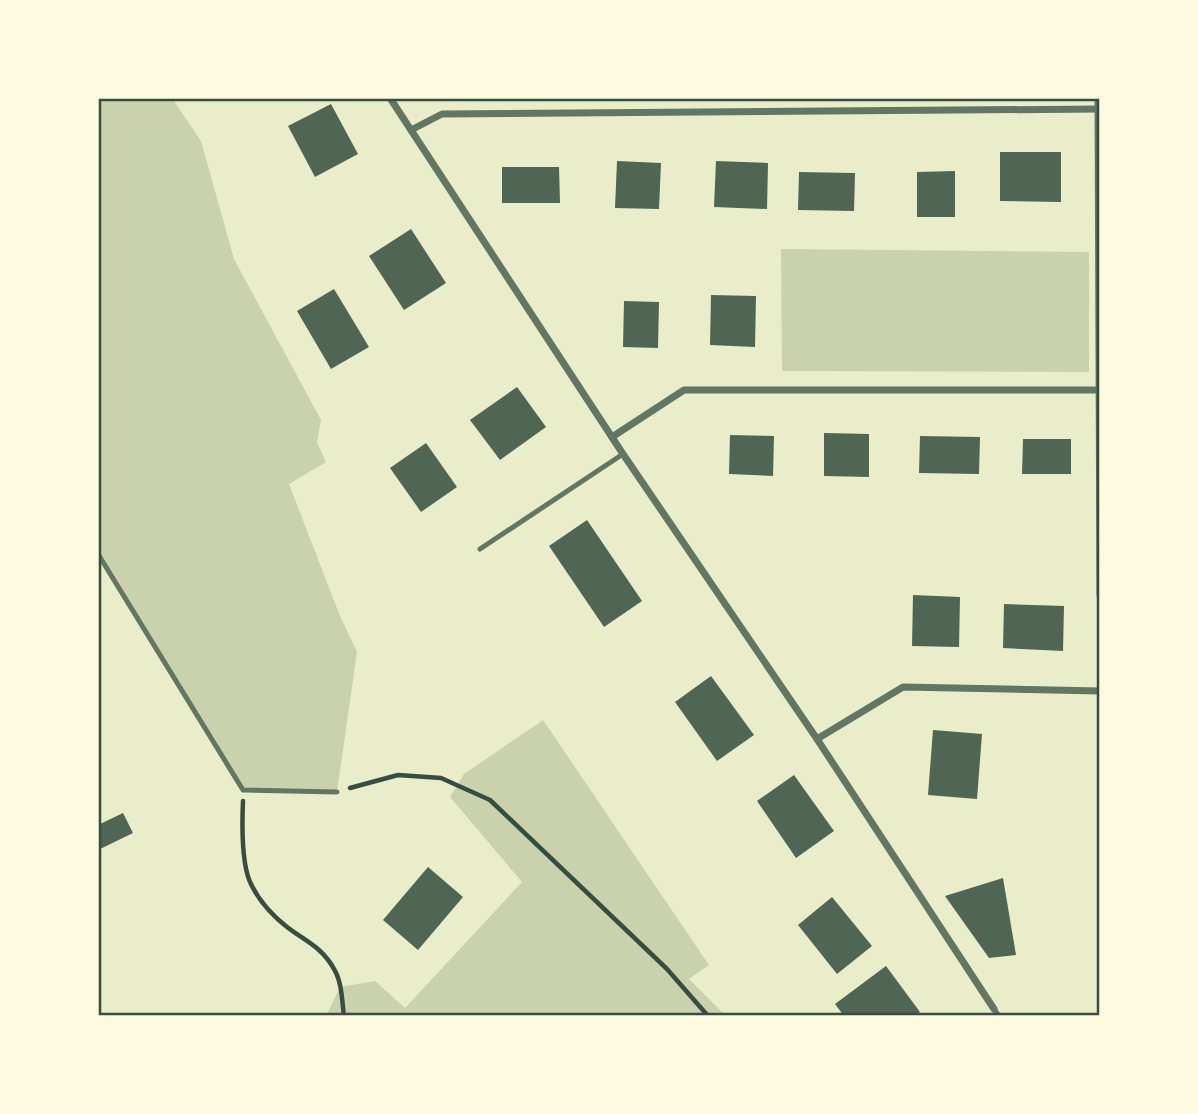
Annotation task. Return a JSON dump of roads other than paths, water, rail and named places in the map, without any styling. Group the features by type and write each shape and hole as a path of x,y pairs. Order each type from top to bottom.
{"street":[{"path":"390,98 623,454 817,738 997,1013"},
{"path":"1098,98 1100,595"},
{"path":"411,130 442,114 1099,109"},
{"path":"612,437 684,390 1099,390"},
{"path":"817,738 904,687 1100,691"}],"lane":[{"path":"480,549 623,454"},
{"path":"98,554 243,790 337,792"}]}
